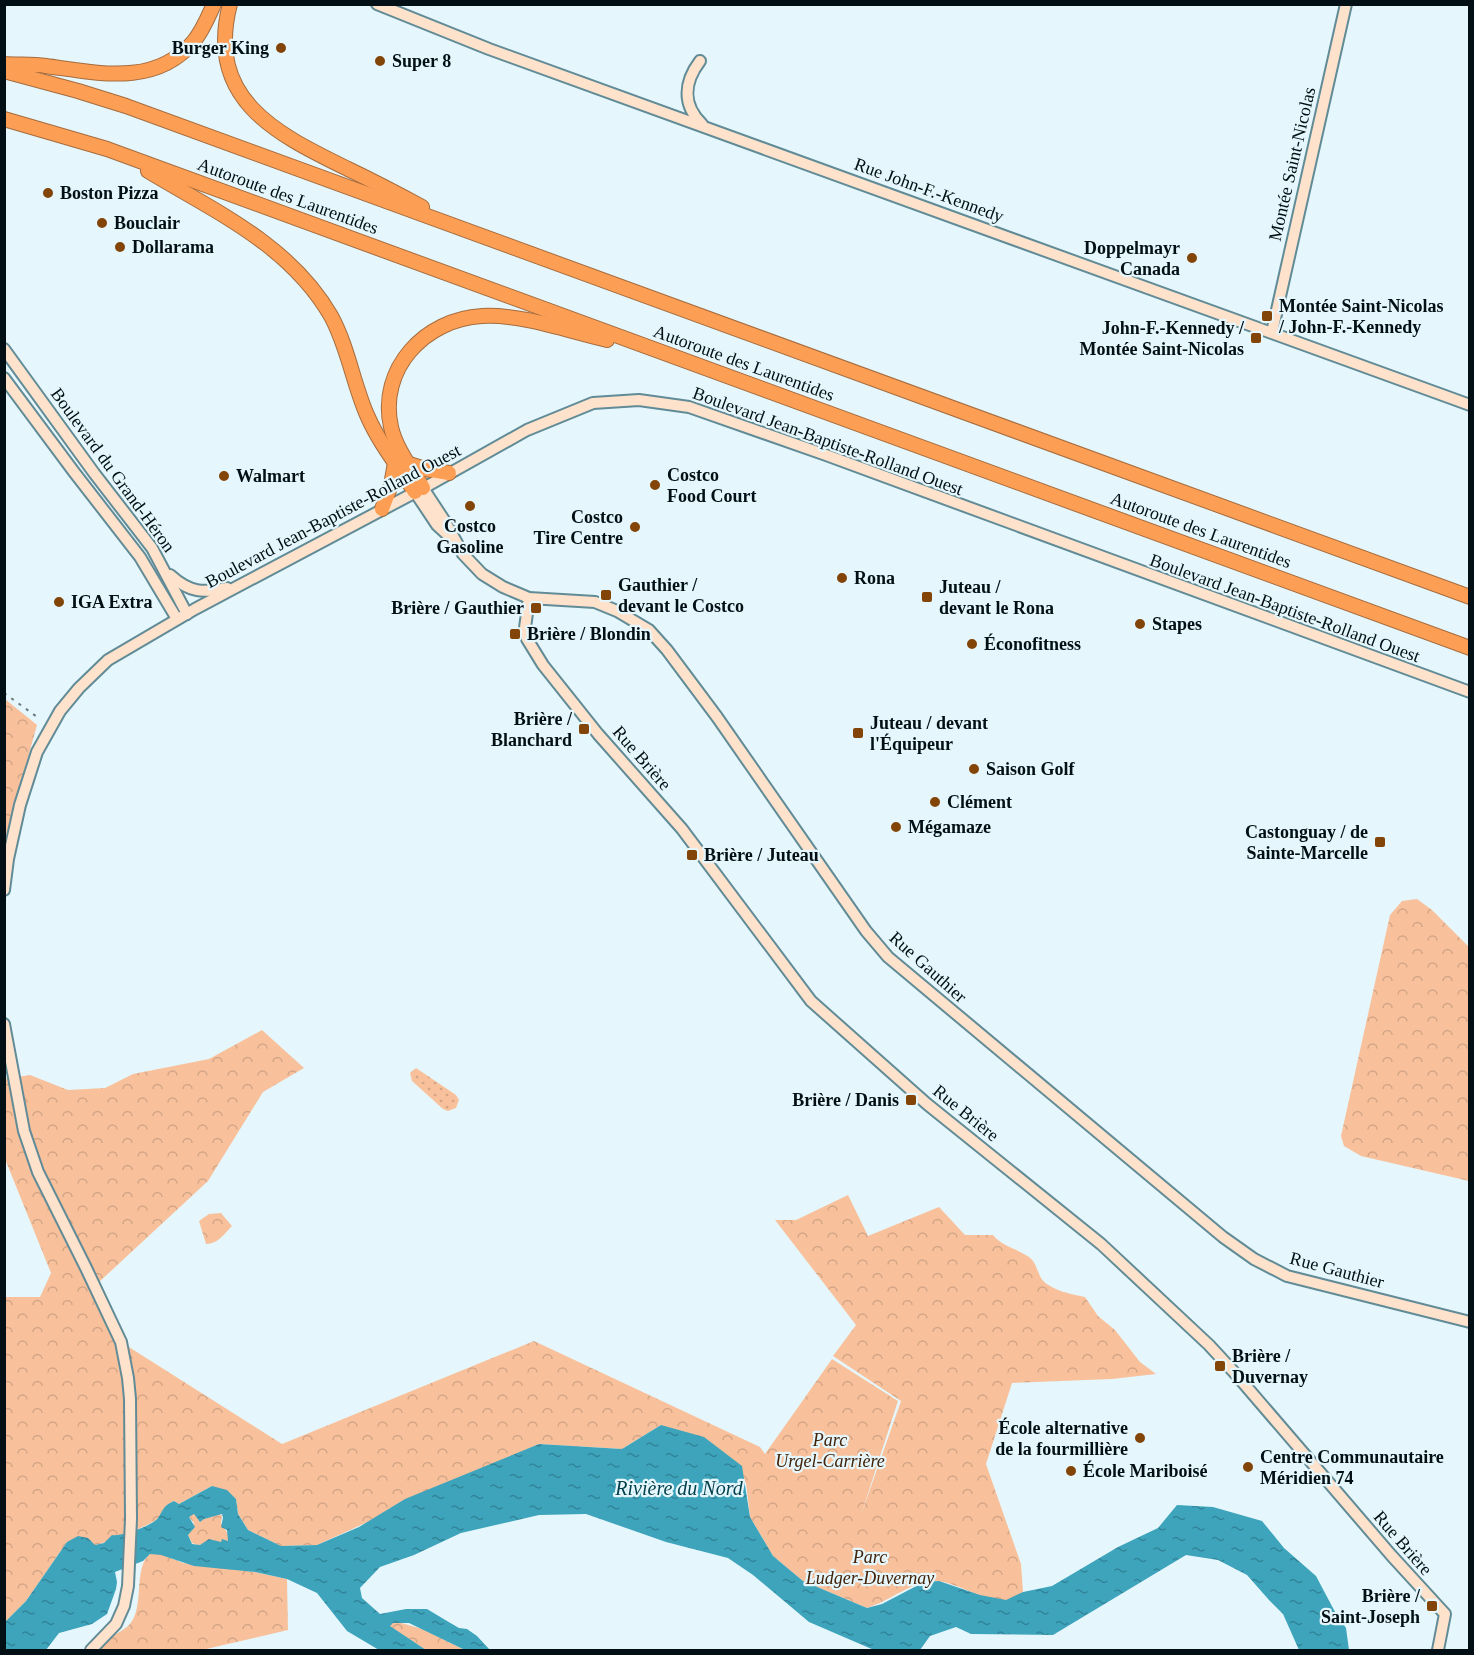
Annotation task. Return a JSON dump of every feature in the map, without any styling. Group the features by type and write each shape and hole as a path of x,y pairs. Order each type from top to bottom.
{"highway":[{"path":"4,64 45,66 108,74 152,70 174,59 192,43 214,4"},
{"path":"230,4 225,34 228,64 241,96 256,114 296,143 472,233"},
{"name":"Autoroute des Laurentides","path":"4,71 78,90 126,106 1470,597"},
{"name":"Autoroute des Laurentides","path":"4,119 52,131 119,154 1470,648"},
{"path":"119,154 242,225 272,248 304,279 335,324 367,416 395,463 419,490"},
{"path":"419,490 409,464 397,443 390,420 389,401 393,381 404,358 428,333 448,322 472,317 508,318 668,355"},
{"path":"382,509 392,485 395,463"},
{"path":"409,464 422,469 449,473"}],"street":[{"name":"Rue John-F.-Kennedy","path":"377,4 489,49 1470,405"},
{"name":"Montée Saint-Nicolas","path":"1272,332 1346,4"},
{"path":"700,61 690,79 687,100 691,111 704,126"},
{"name":"Boulevard du Grand-Héron","path":"4,349 152,548 164,568 182,616"},
{"name":"Boulevard du Grand-Héron","path":"4,378 182,616"},
{"name":"Boulevard Jean-Baptiste-Rolland Ouest","path":"4,890 8,859 20,805 37,752 50,726 80,688 108,660 182,616 527,430 593,404 639,400 689,407 826,455 1470,692"},
{"name":"Rue Gauthier","path":"419,490 444,520 463,554 482,574 503,587 530,598 595,603 617,611 649,630 667,650 717,717 866,931 888,957 1223,1237 1254,1259 1287,1276 1470,1322"},
{"path":"164,568 184,586 200,592 238,586"},
{"name":"Rue Brière","path":"530,598 525,628 527,639 543,665 598,734 682,829 811,1001 927,1104 1101,1244 1209,1346 1445,1614 1438,1650"},
{"path":"4,1024 24,1131 38,1172 121,1342 130,1399 131,1519 129,1571 124,1606 116,1624 91,1650"}],"green space":[{"path":"5,699 37,725 5,840"},
{"path":"1417,899 1432,910 1469,947 1469,1181 1361,1156 1344,1146 1341,1136 1390,915 1402,901"},
{"path":"262,1030 304,1068 263,1092 208,1181 98,1283 121,1342 282,1444 534,1341 760,1447 765,1454 832,1359 898,1401 861,1515 901,1401 833,1356 856,1325 775,1220 796,1220 848,1195 868,1236 939,1207 965,1235 993,1235 1031,1259 1041,1278 1049,1286 1085,1297 1098,1316 1115,1330 1140,1362 1156,1374 1112,1379 1012,1383 986,1464 1021,1564 1023,1592 1007,1600 990,1598 952,1584 935,1581 918,1584 867,1608 803,1581 773,1556 750,1517 746,1483 661,1425 622,1449 539,1444 317,1545 281,1546 248,1530 238,1514 236,1499 212,1486 179,1504 174,1501 170,1503 156,1520 116,1538 95,1545 67,1542 26,1601 5,1622 4,1297 40,1297 51,1273 5,1159 5,1079 30,1075 68,1090 105,1088 133,1074 209,1059"},
{"path":"416,1068 456,1095 459,1100 456,1108 448,1111 443,1109 412,1081 410,1073"},
{"path":"221,1213 232,1226 217,1240 206,1244 199,1221 209,1214"},
{"path":"194,1514 202,1520 217,1514 222,1515 221,1523 228,1534 228,1541 198,1545 192,1543 188,1535 194,1523 189,1517"},
{"path":"150,1554 161,1554 183,1563 255,1572 287,1579 288,1630 202,1650 100,1650 98,1643 125,1629 133,1619 142,1569"},
{"path":"398,1622 422,1629 465,1650 426,1650 389,1626"}],"water":[{"name":"Rivière du Nord","path":"661,1425 704,1437 742,1466 750,1517 773,1556 803,1581 867,1608 882,1604 924,1582 939,1581 980,1595 1006,1600 1023,1592 1052,1586 1118,1547 1158,1528 1177,1505 1213,1507 1262,1521 1284,1548 1316,1576 1346,1628 1349,1650 1299,1650 1283,1614 1247,1575 1218,1560 1186,1555 1053,1635 971,1634 956,1627 930,1636 920,1650 874,1650 809,1622 753,1575 728,1558 666,1542 586,1514 539,1515 461,1533 414,1555 380,1567 360,1588 362,1598 380,1614 406,1609 427,1609 459,1628 467,1629 490,1650 465,1650 409,1623 393,1623 390,1626 426,1650 379,1650 347,1631 317,1593 287,1579 255,1572 194,1566 161,1555 150,1554 143,1561 115,1572 116,1589 107,1614 92,1624 59,1633 46,1650 5,1650 5,1622 26,1601 67,1542 78,1536 88,1538 95,1545 104,1543 112,1535 128,1533 155,1521 170,1503 174,1501 179,1504 212,1486 227,1490 236,1499 238,1514 248,1530 281,1546 317,1545 359,1527 405,1499 539,1444 622,1449","holes":["194,1514 200,1522 222,1514 221,1527 227,1530 228,1541 209,1539 200,1545 192,1544 188,1535 195,1527 189,1517"]}],"railway":[{"path":"4,693 40,719"}],"place":[{"name":"Burger King","path":"281,48"},
{"name":"Super 8","path":"380,61"},
{"name":"Boston Pizza","path":"48,193"},
{"name":"Bouclair","path":"102,223"},
{"name":"Dollarama","path":"120,247"},
{"name":"Doppelmayr Canada","path":"1192,258"},
{"name":"Montée Saint-Nicolas / John-F.-Kennedy","path":"1267,316"},
{"name":"John-F.-Kennedy / Montée Saint-Nicolas","path":"1256,338"},
{"name":"Walmart","path":"224,476"},
{"name":"Costco Food Court","path":"655,485"},
{"name":"Costco Gasoline","path":"470,506"},
{"name":"Costco Tire Centre","path":"635,527"},
{"name":"Rona","path":"842,578"},
{"name":"Gauthier / devant le Costco","path":"606,595"},
{"name":"Juteau / devant le Rona","path":"927,597"},
{"name":"IGA Extra","path":"59,602"},
{"name":"Brière / Gauthier","path":"536,608"},
{"name":"Stapes","path":"1140,624"},
{"name":"Brière / Blondin","path":"515,634"},
{"name":"Éconofitness","path":"972,644"},
{"name":"Brière / Blanchard","path":"584,729"},
{"name":"Juteau / devant l'Équipeur","path":"858,733"},
{"name":"Saison Golf","path":"974,769"},
{"name":"Clément","path":"935,802"},
{"name":"Mégamaze","path":"896,827"},
{"name":"Castonguay / de Sainte-Marcelle","path":"1380,842"},
{"name":"Brière / Juteau","path":"692,855"},
{"name":"Brière / Danis","path":"911,1100"},
{"name":"Brière / Duvernay","path":"1220,1366"},
{"name":"École alternative de la fourmillière","path":"1140,1438"},
{"name":"Centre Communautaire Méridien 74","path":"1248,1467"},
{"name":"École Mariboisé","path":"1071,1471"},
{"name":"Brière / Saint-Joseph","path":"1432,1606"}],"park label":[{"name":"Parc Urgel-Carrière","path":"830,1450"},
{"name":"Parc Ludger-Duvernay","path":"870,1567"}]}
